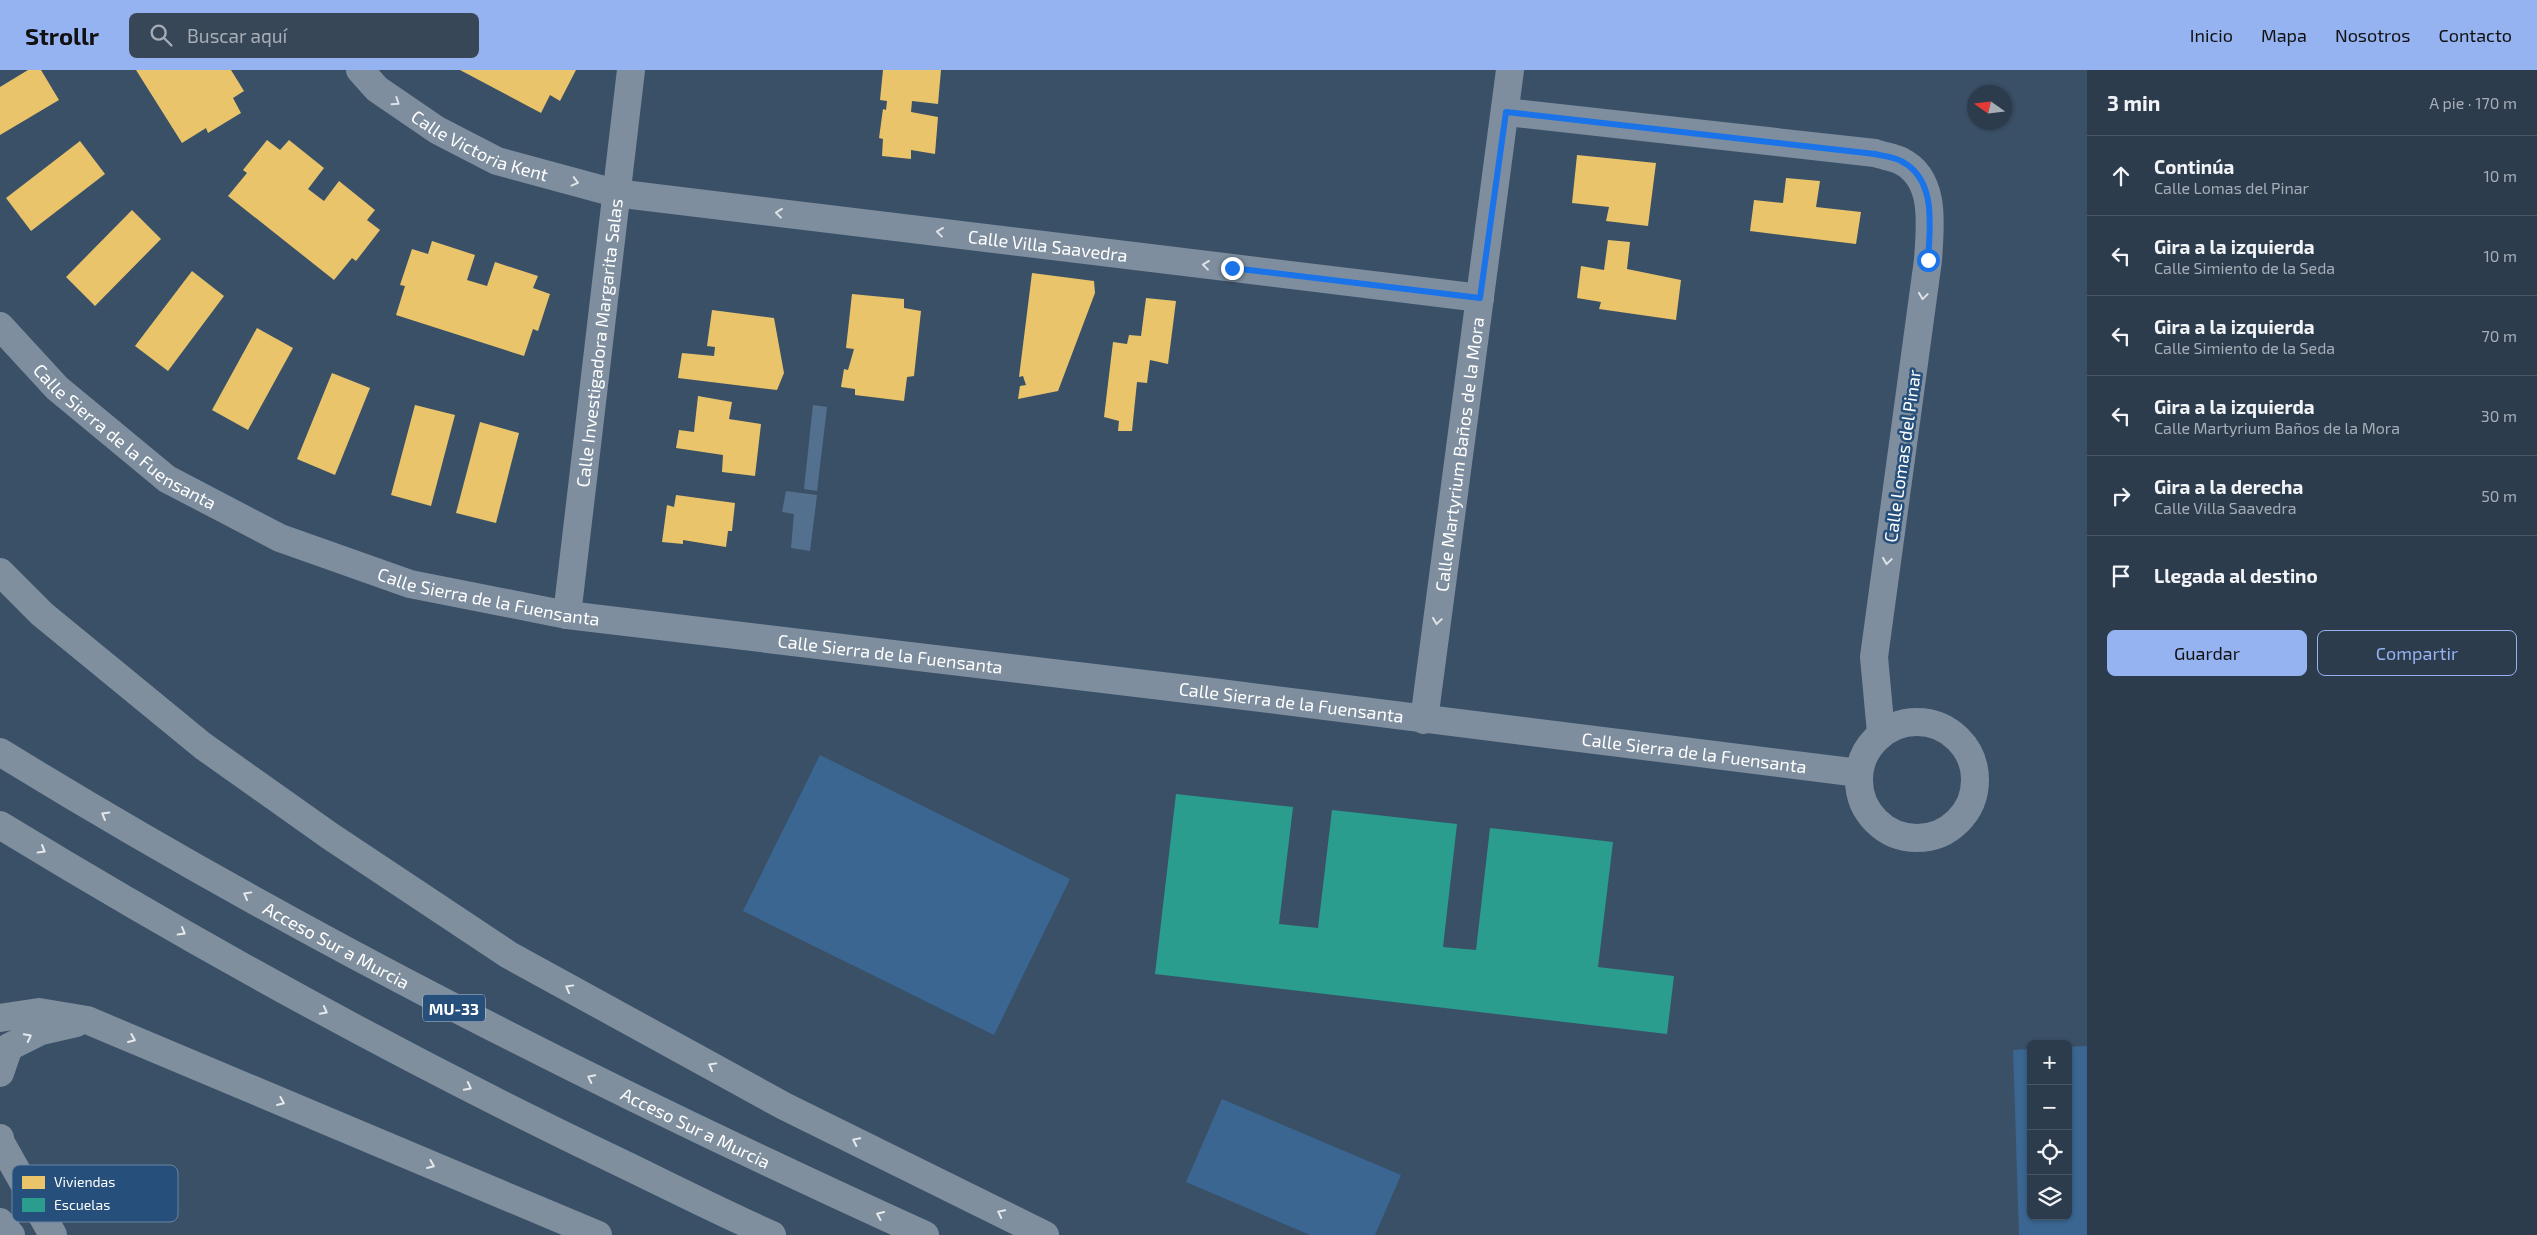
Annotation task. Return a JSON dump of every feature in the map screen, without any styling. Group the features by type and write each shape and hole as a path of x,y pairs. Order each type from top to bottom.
{"highway":[{"path":"0,572 42,614 203,746 330,836 508,954 784,1106 1045,1235"},
{"name":"Acceso Sur a Murcia","path":"0,752 163,848 440,1001 568,1067 770,1164 925,1235"},
{"path":"0,825 260,976 418,1061 538,1123 772,1235"},
{"path":"0,1018 40,1012 87,1020 598,1235"},
{"path":"0,1074 10,1047 41,1031 87,1020"},
{"path":"0,1138 13,1165"},
{"path":"46,1222 53,1235"}],"street":[{"name":"Calle Victoria Kent","path":"360,70 378,89 437,130 497,161 615,192"},
{"name":"Calle Investigadora Margarita Salas","path":"567,615 615,192 631,70"},
{"name":"Calle Martyrium Baños de la Mora","path":"1424,720 1506,112 1510,70"},
{"name":"Calle Lomas del Pinar","path":"1506,112 1875,154 1902,161 1922,179 1931,212 1928,260 1874,657 1881,733"},
{"name":"Calle Villa Saavedra","path":"615,192 1480,298"},
{"name":"Calle Sierra de la Fuensanta","path":"0,326 57,388 167,479 280,538 410,584 567,615 1196,690 1859,773"},
{"path":"1924,722 1946,729 1964,744 1974,764 1975,787 1968,809 1954,826 1933,837 1910,838 1889,831 1871,816 1861,796 1859,773 1866,751 1881,733 1902,724 1924,722"},
{"path":"0,1222 11,1235"}],"shaded area":[{"path":"813,405 827,407 817,491 804,489"},
{"path":"786,491 817,495 810,551 791,548 794,514 782,512"},
{"path":"820,755 1070,879 994,1035 743,911"},
{"path":"2087,1046 2087,1235 2019,1235 2013,1050 2027,1049 2027,1220 2072,1220 2072,1047"},
{"path":"1222,1099 1401,1175 1375,1235 1310,1235 1186,1182"}],"building: Viviendas":[{"path":"28,70 41,70 59,100 0,135 0,87"},
{"path":"136,70 231,70 244,91 233,98 241,113 208,133 206,128 182,143"},
{"path":"460,70 576,70 560,101 550,95 541,113"},
{"path":"883,70 941,70 938,104 912,101 911,112 938,117 935,154 911,150 911,159 882,156 883,139 879,138 883,109 886,110 887,101 880,100"},
{"path":"267,140 280,150 289,140 324,168 308,189 324,201 339,181 375,210 367,220 380,230 356,261 352,258 334,280 228,196 247,173 243,170"},
{"path":"80,141 105,174 31,231 6,198"},
{"path":"1577,155 1656,163 1648,226 1606,221 1609,207 1572,203"},
{"path":"1786,178 1820,181 1816,207 1861,212 1856,244 1750,231 1754,200 1783,203"},
{"path":"132,210 161,239 95,306 66,277"},
{"path":"1608,240 1630,242 1627,269 1681,280 1676,320 1599,309 1601,302 1577,298 1581,266 1604,270"},
{"path":"432,241 475,255 467,280 487,286 495,262 538,276 533,288 550,294 538,331 533,329 524,356 396,315 405,286 400,285 412,249 428,254"},
{"path":"192,271 224,296 168,371 135,346"},
{"path":"1032,273 1094,281 1095,293 1058,391 1018,399 1020,386 1026,385 1023,376 1019,377"},
{"path":"852,294 904,299 904,308 921,311 914,376 907,377 904,401 855,395 855,389 841,387 844,369 848,370 854,349 846,348"},
{"path":"1146,298 1176,301 1168,364 1150,360 1147,383 1137,382 1132,431 1118,431 1119,421 1104,417 1113,342 1127,344 1129,335 1141,336"},
{"path":"712,310 774,318 784,373 777,390 678,378 682,353 714,356 715,347 707,346"},
{"path":"257,328 293,348 248,430 212,410"},
{"path":"332,373 370,388 335,475 297,459"},
{"path":"698,396 732,402 729,419 761,424 755,476 722,472 723,455 676,448 679,430 694,432"},
{"path":"415,405 455,415 431,506 391,495"},
{"path":"480,422 519,433 496,523 456,513"},
{"path":"676,495 735,503 732,531 728,531 726,547 683,540 683,544 662,542 667,505 674,507"}],"building: Escuelas":[{"path":"1176,794 1293,807 1279,924 1318,928 1332,810 1457,824 1443,947 1476,950 1490,828 1613,842 1598,967 1674,976 1667,1034 1155,974"}],"route":[{"path":"1232,268 1480,298 1506,112 1875,154 1902,161 1922,179 1931,212 1928,260"}]}
